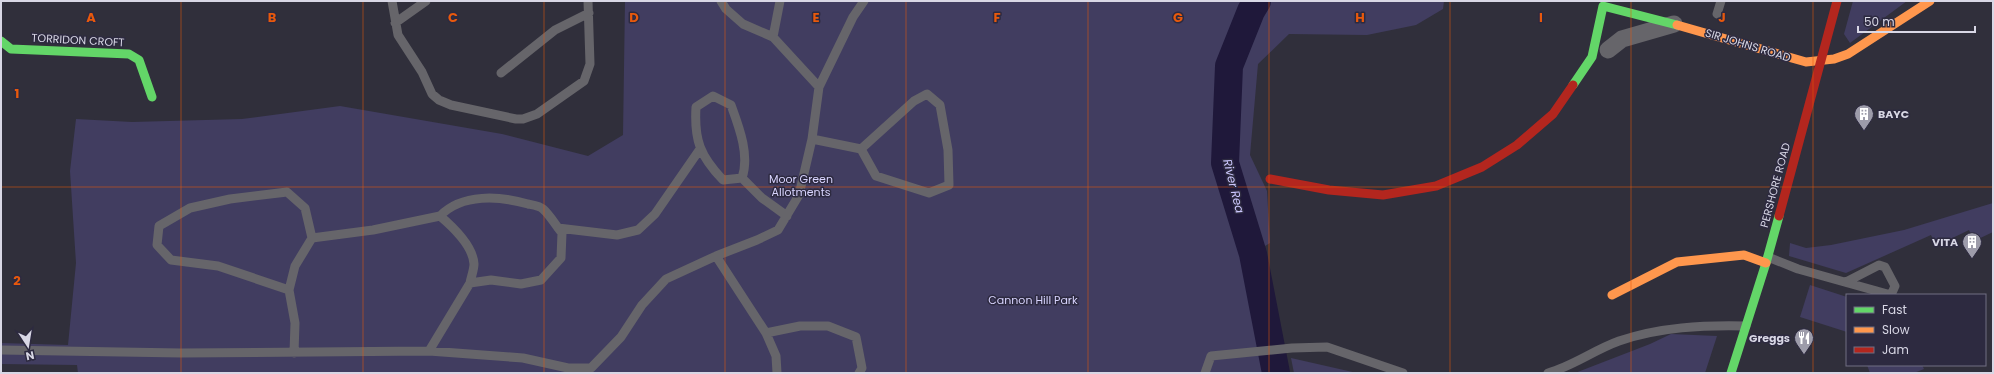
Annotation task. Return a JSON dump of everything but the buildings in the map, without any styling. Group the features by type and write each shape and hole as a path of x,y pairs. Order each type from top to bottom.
{"street":[{"name":"PERSHORE ROAD","path":"1731,373 1767,260 1837,1"},
{"name":"SIR JOHNS ROAD","path":"1270,179 1329,190 1383,195 1436,186 1482,168 1517,145 1553,114 1592,57 1603,4 1806,62 1821,61 1848,54 1930,1"},
{"path":"1608,50 1622,39 1675,24"},
{"name":"TORRIDON CROFT","path":"1,41 12,49 129,54 140,60 152,97"},
{"path":"1612,295 1677,262 1744,255 1767,260"}],"lane":[{"path":"392,1 398,35 422,72 432,94 439,100 451,105 505,117 523,119 544,110 584,81 590,64 588,1"},
{"path":"395,24 426,1"},
{"path":"721,1 726,9 742,24 773,37 819,88"},
{"path":"773,37 780,1"},
{"path":"1,350 294,354 429,351 523,358 568,368 592,368 621,337 642,305 666,279 778,230 799,195 812,139 819,88 853,17 864,1"},
{"path":"1717,14 1721,1"},
{"path":"501,73 555,30 589,13"},
{"path":"812,139 861,149 876,176 929,193 949,185 948,150 940,105 927,94 914,101 861,149"},
{"path":"713,96 731,105 741,132 745,168 742,178 724,180 709,165 700,149 695,127 696,107 713,96"},
{"path":"558,228 618,235 638,230 655,214 700,149"},
{"path":"742,178 762,198 787,216"},
{"path":"288,290 218,266 171,260 157,245 159,226 190,208 230,198 287,192 305,208 312,238 295,266 288,290 295,322 294,354"},
{"path":"312,238 373,230 440,216 446,209 461,202 485,198 510,199 542,208 562,233 561,258 541,280 521,284 491,280 470,283"},
{"path":"429,351 470,283 474,264 468,247 457,231 440,216"},
{"path":"716,256 766,333 776,356 777,373"},
{"path":"1767,260 1798,269 1846,282 1891,294 1895,286 1885,267 1879,265 1846,282"},
{"path":"766,333 800,326 828,326 856,337 862,368 859,373"},
{"path":"1548,373 1560,370 1618,342 1648,332 1680,327 1746,326"},
{"path":"1205,373 1211,356 1327,346 1403,373"}],"green space":[{"name":"Moor Green Allotments","path":"625,1 1444,1 1443,9 1416,25 1367,35 1289,34 1258,64 1250,155 1267,191 1270,243 1245,258 1268,373 78,373 77,365 1,364 1,343 68,345 76,263 70,171 76,119 132,122 242,119 340,106 502,134 588,156 623,135"},
{"path":"1853,1 1907,1 1850,43 1844,34"},
{"path":"1993,203 1993,232 1974,241 1969,230 1936,246 1931,235 1846,273 1789,256 1790,243 1806,248 1831,245 1904,230"},
{"path":"1810,285 1846,297 1846,332 1800,317"},
{"path":"1671,334 1717,336 1705,373 1575,373 1650,344"},
{"path":"1291,358 1357,373 1294,373"},
{"path":"1867,366 1922,366 1924,369 1914,373 1870,373"}],"waterway":[{"name":"River Rea","path":"1257,1 1251,11 1229,66 1225,163 1253,254 1276,373"}],"traffic: fast":[{"path":"1573,85 1592,57 1603,6 1677,25"},
{"path":"1,41 11,49 129,54 139,60 152,97"},
{"path":"1731,373 1766,263 1779,216"}],"traffic: slow":[{"path":"1677,25 1806,62 1834,59 1848,54 1930,1"},
{"path":"1612,295 1677,262 1744,255 1766,263"}],"traffic: jam":[{"path":"1779,216 1837,1"},
{"path":"1270,179 1329,190 1383,195 1436,186 1482,167 1517,145 1553,114 1573,85"}],"place":[{"name":"BAYC","path":"1864,131"},
{"name":"VITA","path":"1972,259"},
{"name":"Greggs","path":"1804,355"}],"park label":[{"name":"Cannon Hill Park","path":"1033,300"}]}
